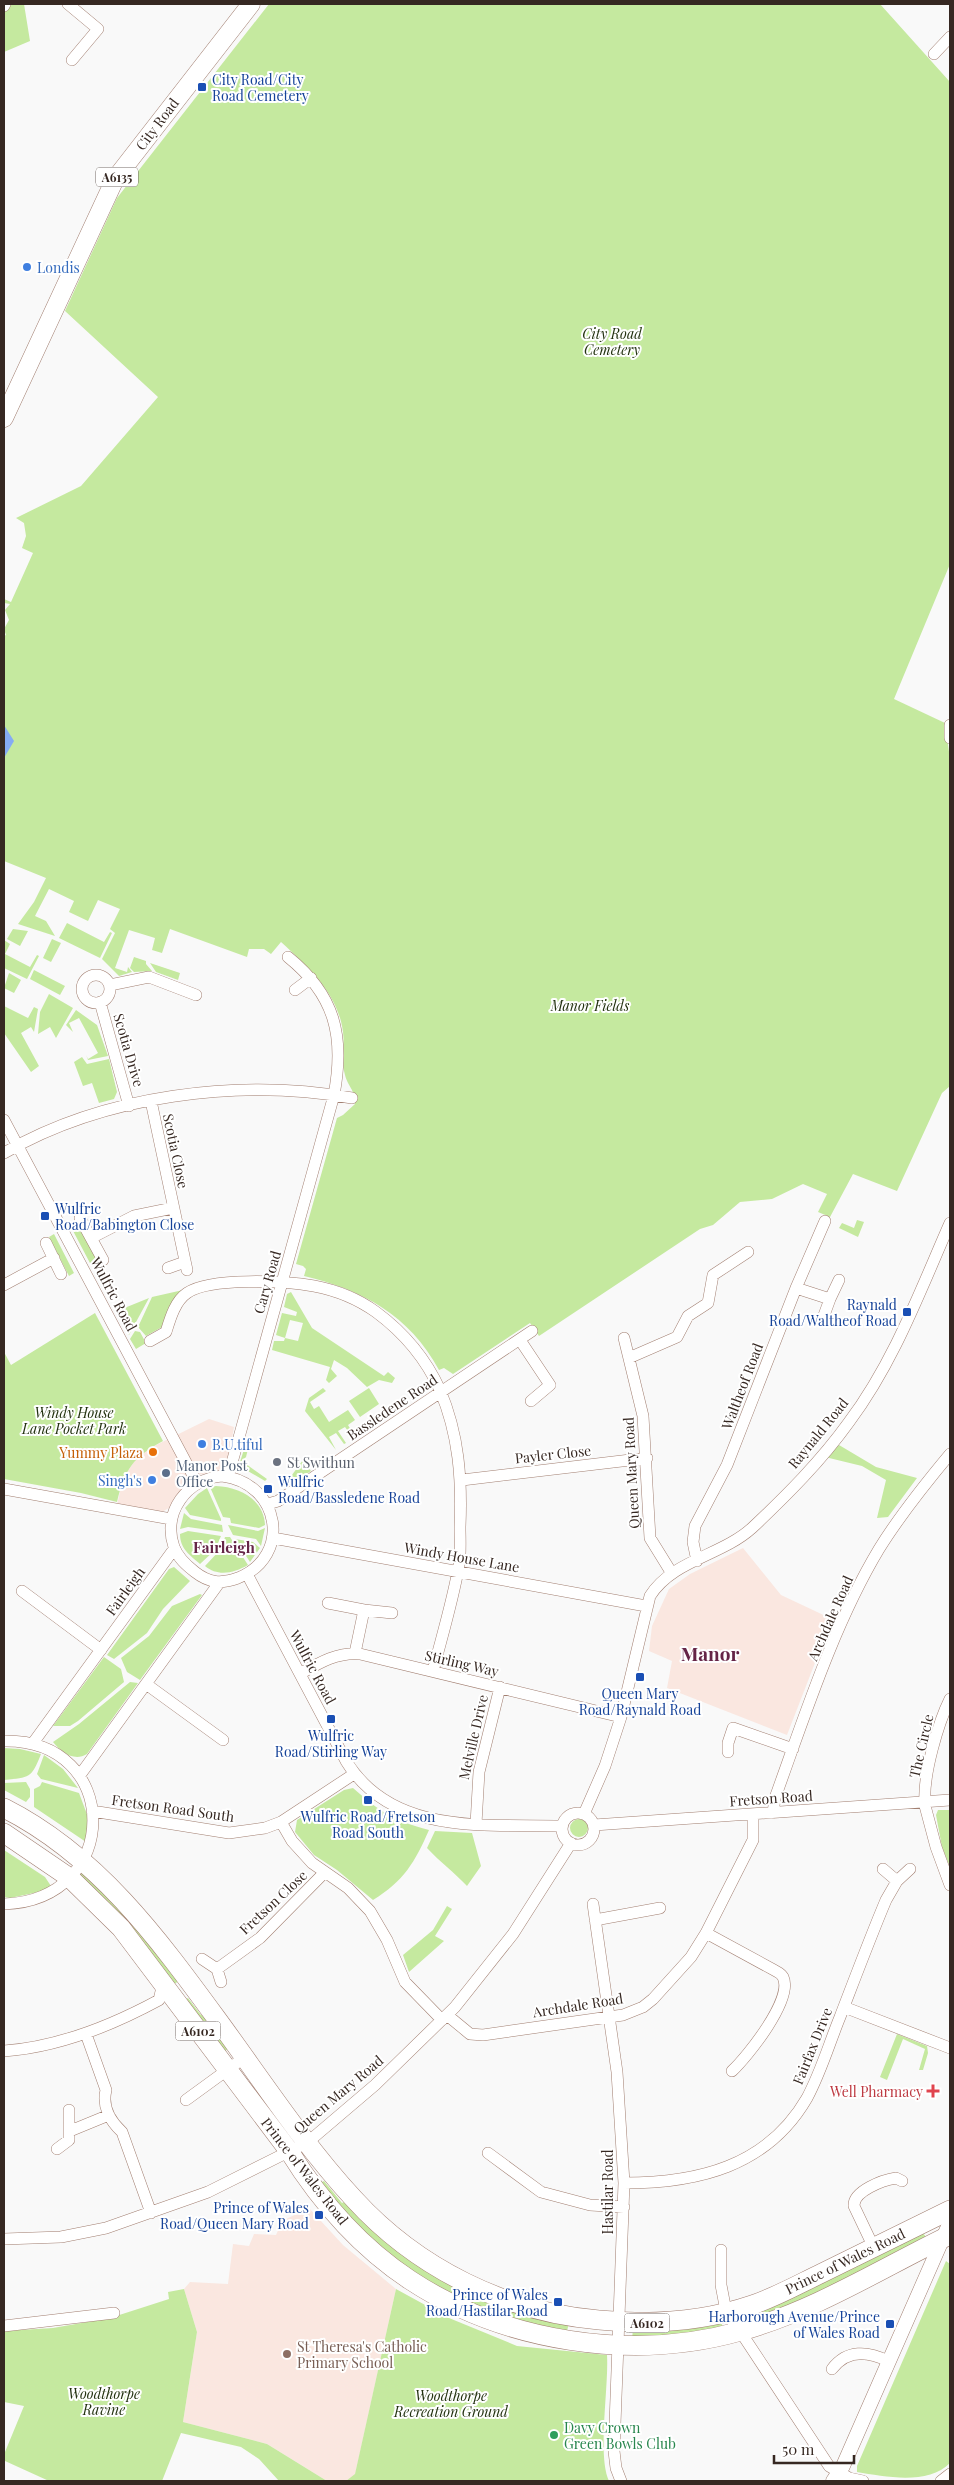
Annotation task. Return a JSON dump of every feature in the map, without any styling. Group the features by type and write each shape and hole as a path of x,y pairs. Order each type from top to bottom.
{"highway":[{"name":"Prince of Wales Road","path":"4,1808 26,1819 84,1861 142,1919 308,2142 354,2200 424,2261 492,2295 572,2318 620,2322 674,2321 729,2311 768,2299 950,2210"},
{"name":"Prince of Wales Road","path":"4,1833 70,1878 121,1928 289,2151 307,2178 344,2223 372,2250 410,2280 472,2312 535,2334 581,2343 619,2345 675,2344 739,2332 808,2306 948,2232"}],"main road":[{"name":"City Road","path":"4,418 115,179 251,4"}],"street":[{"path":"68,4 98,29 72,60"},
{"path":"934,54 950,36"},
{"path":"950,725 950,738"},
{"name":"Cary Road","path":"228,1477 334,1095 339,1064 335,1020 328,1003 310,978 288,957"},
{"name":"Scotia Drive","path":"98,974 105,978 110,985 108,996 100,1002 91,1002 84,997 82,989 84,981 90,976 98,974"},
{"path":"110,985 149,977 196,994"},
{"path":"295,990 310,978"},
{"name":"Scotia Drive","path":"100,1002 129,1106"},
{"path":"4,1153 63,1126 151,1101 208,1092 278,1089 352,1098"},
{"name":"Scotia Close","path":"151,1101 186,1266 168,1268"},
{"name":"Wulfric Road","path":"4,1120 198,1483"},
{"name":"Scotia Close","path":"91,1238 134,1216 173,1208"},
{"path":"80,1218 103,1260"},
{"name":"Waltheof Road","path":"697,1561 693,1542 695,1526 727,1465 796,1288 825,1221"},
{"name":"Raynald Road","path":"646,1606 656,1586 671,1572 731,1544 747,1532 790,1492 850,1421 905,1328 950,1223"},
{"path":"46,1243 61,1274"},
{"path":"630,1357 677,1337 688,1316 708,1303 713,1275 748,1252"},
{"path":"4,1285 54,1258"},
{"path":"823,1318 839,1280"},
{"path":"150,1340 166,1332 175,1307 186,1293 200,1286 228,1282 283,1283 313,1286 335,1292 375,1312 410,1343 441,1393 456,1446 462,1480 457,1571 433,1671"},
{"path":"796,1288 830,1299"},
{"name":"Bassledene Road","path":"268,1504 278,1501 532,1331"},
{"name":"Queen Mary Road","path":"624,1338 643,1416 647,1458 650,1538 671,1572"},
{"path":"520,1340 550,1385 531,1400"},
{"name":"Archdale Road","path":"774,1813 775,1798 793,1749 856,1591 893,1528 950,1454"},
{"name":"Payler Close","path":"462,1480 647,1458"},
{"path":"228,1477 251,1486 268,1504 273,1522 273,1538 261,1563 247,1574 219,1583 204,1579 183,1563 174,1549 171,1535 172,1519 179,1501 198,1483 211,1478 228,1477"},
{"path":"4,1489 172,1519"},
{"name":"Windy House Lane","path":"273,1538 646,1606"},
{"name":"Fairleigh","path":"33,1743 174,1549"},
{"name":"Wulfric Road","path":"247,1574 354,1774"},
{"path":"80,1775 219,1583"},
{"path":"22,1591 101,1650"},
{"path":"328,1604 392,1613"},
{"path":"584,1814 605,1766 621,1717 629,1689 646,1606"},
{"path":"355,1653 364,1610"},
{"name":"Stirling Way","path":"300,1674 345,1652 355,1653 621,1717"},
{"path":"146,1684 223,1740"},
{"name":"Melville Drive","path":"476,1824 479,1772 500,1687"},
{"name":"The Circle","path":"950,1699 940,1722 932,1750 925,1802 936,1847 950,1885"},
{"path":"728,1752 728,1743 733,1728 793,1749"},
{"path":"4,1741 33,1743 45,1747 63,1759 80,1775 90,1798 92,1811 90,1841 84,1861 72,1872 67,1882 46,1895 18,1904 4,1904"},
{"path":"354,1774 372,1792 395,1807 420,1817 444,1822 562,1826"},
{"name":"Fretson Road South","path":"92,1811 229,1833 265,1828 281,1822 354,1774"},
{"name":"Fretson Road","path":"594,1825 950,1800"},
{"path":"570,1814 584,1814 594,1825 592,1836 589,1841 579,1845 571,1844 563,1834 562,1826 570,1814"},
{"name":"Archdale Road","path":"281,1822 299,1851 324,1873 348,1888 370,1911 387,1940 405,1982 444,2018 470,2034 483,2035 610,2017 633,2011 653,1999 678,1974 706,1933 752,1840 753,1815"},
{"name":"Queen Mary Road","path":"4,2239 61,2238 106,2228 208,2192 308,2142 374,2085 444,2018 513,1934 571,1844"},
{"path":"884,1869 897,1882"},
{"name":"Fairfax Drive","path":"624,2183 678,2181 703,2176 734,2164 771,2140 806,2098 825,2059 878,1918 897,1882 910,1869"},
{"name":"Fretson Close","path":"217,1969 260,1938 324,1873"},
{"name":"Hastilar Road","path":"593,1904 618,2072 624,2183 614,2451 616,2468 621,2481"},
{"path":"595,1920 660,1908"},
{"path":"706,1933 782,1975 784,1982 774,2015 761,2038 748,2056 732,2071"},
{"path":"202,1959 217,1969 220,1982"},
{"path":"4,2051 42,2045 86,2034 126,2018 159,2000 163,1983"},
{"path":"844,2007 950,2048"},
{"path":"86,2034 106,2090 104,2100 109,2115 113,2124 122,2132 150,2213"},
{"path":"186,2100 245,2058"},
{"path":"57,2149 69,2140 69,2110"},
{"path":"70,2131 109,2115"},
{"path":"488,2153 542,2192 590,2205 624,2207"},
{"path":"874,2248 854,2206 854,2200 857,2195 889,2179 896,2178 902,2181"},
{"path":"836,2477 948,2232"},
{"path":"721,2250 721,2285 725,2306 729,2311 734,2327 836,2477"},
{"path":"4,2326 114,2313"},
{"path":"832,2369 838,2362 856,2353 873,2354 888,2361"},
{"path":"941,2481 950,2474"},
{"path":"836,2477 863,2481"}],"shaded area":[{"path":"209,1419 234,1427 225,1469 198,1475 185,1484 169,1508 160,1513 117,1505 123,1478 140,1453"},
{"path":"743,1548 781,1595 832,1619 787,1735 667,1688 672,1661 649,1651 652,1626 669,1589 690,1574"},
{"name":"St Theresa's Catholic Primary School","path":"309,2208 343,2245 396,2289 355,2475 346,2481 327,2481 267,2444 183,2422 197,2332 184,2289 190,2282 228,2284 233,2244 249,2246 254,2234 276,2235 282,2221"}],"green space":[{"path":"4,4 24,4 30,41 4,52"},
{"path":"269,4 880,4 950,82 950,564 894,699 945,723 950,759 950,1086 942,1093 897,1191 853,1174 830,1217 818,1212 827,1194 803,1184 772,1199 740,1202 713,1225 700,1229 539,1336 530,1323 453,1374 444,1368 439,1370 414,1334 382,1308 365,1297 346,1289 304,1276 306,1269 296,1264 337,1118 355,1104 353,1091 346,1079 344,1070 343,1032 340,1018 328,993 311,971 281,942 271,954 264,949 249,949 247,957 170,929 162,953 152,950 155,938 129,930 115,968 127,972 128,967 132,972 119,976 102,959 115,933 110,929 120,909 98,900 88,921 69,912 74,901 49,889 35,916 46,921 55,936 18,924 34,902 46,878 4,861 4,636 6,635 4,629 9,620 5,610 10,604 4,603 4,599 11,602 33,553 22,548 26,536 24,523 16,518 81,486 158,397 65,311 117,198"},
{"path":"67,923 104,942 110,932 112,933 100,958 59,938"},
{"path":"13,929 28,931 20,946 7,939"},
{"path":"52,939 61,943 51,962 43,958"},
{"path":"4,940 10,944 5,954 30,967 37,955 39,956 27,979 4,968"},
{"path":"134,957 146,961 146,964 152,971 134,972 130,968"},
{"path":"150,963 180,973 178,980 156,972"},
{"path":"34,970 65,986 60,995 30,979"},
{"path":"9,973 21,980 14,993 4,988"},
{"path":"49,994 73,1008 56,1038 50,1027 38,1034 40,1012"},
{"path":"4,1006 28,1018 34,1007 38,1009 34,1032 31,1027 21,1033 39,1066 31,1072 4,1033"},
{"path":"76,1010 97,1025 108,1056 88,1060 86,1055 88,1059 98,1053 79,1018 69,1023 73,1032 66,1025"},
{"path":"82,1057 87,1064 109,1059 117,1092 114,1099 99,1103 92,1083 83,1086 74,1062"},
{"path":"857,1220 864,1222 858,1237 839,1228 842,1223 854,1228"},
{"path":"79,1223 99,1261 91,1265 71,1227"},
{"path":"54,1234 74,1273 69,1276 49,1237"},
{"path":"183,1290 162,1327 146,1336 138,1327 152,1297"},
{"path":"291,1292 312,1328 384,1376 388,1372 395,1378 392,1383 379,1380 367,1387 347,1368 334,1360 331,1369 337,1376 329,1383 326,1380 330,1367 272,1350 274,1341 284,1341 285,1338 276,1335 282,1313 296,1316 297,1312 284,1307 287,1294","holes":["290,1320 303,1323 298,1341 285,1338"]},
{"path":"149,1298 129,1335 117,1311"},
{"name":"Windy House Lane Pocket Park","path":"95,1313 163,1441 144,1453 132,1465 123,1481 117,1502 81,1493 4,1479 4,1352 11,1365"},
{"path":"135,1331 140,1332 146,1343 136,1349 130,1339"},
{"path":"323,1388 326,1391 310,1402 314,1409 319,1406 329,1422 348,1410 355,1420 348,1425 355,1437 353,1438 345,1427 338,1431 346,1443 344,1444 336,1433 329,1437 336,1450 305,1411 309,1398"},
{"path":"369,1388 379,1404 360,1417 349,1401"},
{"path":"246,1443 249,1445 246,1457 242,1461 267,1479 265,1481 241,1467 240,1462"},
{"path":"839,1445 876,1467 917,1478 888,1517 877,1518 886,1480 862,1466 825,1457"},
{"path":"303,1460 311,1471 288,1486 286,1483"},
{"path":"216,1486 233,1489 249,1496 260,1508 264,1516 265,1525 259,1528 231,1523 230,1518 223,1517 210,1487"},
{"path":"207,1488 221,1521 190,1515 185,1508 198,1494"},
{"path":"184,1513 191,1519 222,1525 223,1532 188,1527 180,1529"},
{"path":"228,1525 258,1531 265,1528 261,1546 256,1539 233,1535"},
{"path":"188,1531 221,1536 215,1550 200,1564 186,1551 180,1539 180,1534"},
{"path":"225,1537 230,1537 248,1565 226,1573 215,1572 205,1566 220,1550"},
{"path":"235,1539 253,1542 260,1548 250,1562"},
{"path":"174,1567 190,1581 163,1609 147,1633 114,1659 107,1655 169,1569"},
{"path":"200,1594 202,1595 140,1680 127,1672 121,1658 149,1636 172,1606"},
{"path":"104,1657 121,1669 124,1682 70,1726 53,1726"},
{"path":"130,1682 138,1683 87,1754 77,1757 68,1755 53,1742 79,1724"},
{"path":"4,1748 20,1749 41,1754 35,1768 28,1775 4,1780"},
{"path":"44,1755 63,1769 78,1788 41,1779 37,1774"},
{"path":"26,1782 30,1789 30,1797 26,1802 4,1790 4,1783"},
{"path":"42,1782 79,1793 88,1817 86,1842 34,1807 34,1789 40,1786"},
{"path":"353,1788 388,1815 429,1830 419,1852 401,1878 373,1900 337,1870 314,1855 295,1832 297,1820 344,1790"},
{"path":"938,1810 950,1810 950,1867 942,1847 936,1815"},
{"path":"579,1819 585,1822 588,1828 585,1834 579,1837 573,1834 570,1828 573,1822"},
{"path":"435,1831 472,1833 481,1866 467,1886 427,1848"},
{"path":"4,1850 45,1877 53,1889 10,1898 4,1897"},
{"path":"83,1869 181,1979 172,1986 77,1875"},
{"path":"447,1906 452,1909 435,1936 444,1941 409,1972 403,1955 433,1930"},
{"path":"188,1998 201,2015 208,2015 231,2047 221,2054 183,2001"},
{"path":"897,2034 927,2046 928,2053 923,2070 919,2070 925,2049 903,2039 887,2080 880,2077"},
{"path":"320,2180 324,2181 342,2203 346,2201 375,2231 569,2323 566,2335 480,2308 419,2277 345,2217"},
{"path":"923,2233 926,2237 844,2282 749,2324 745,2312"},
{"path":"946,2261 950,2264 950,2463 941,2470 919,2477 881,2476 857,2472 857,2466"},
{"name":"Woodthorpe Ravine","path":"184,2289 197,2332 183,2422 267,2444 327,2481 279,2481 259,2459 241,2447 181,2433 162,2481 49,2481 5,2461 5,2452 24,2406 4,2402 4,2331 53,2328 110,2318 169,2299 168,2292"},
{"name":"Woodthorpe Recreation Ground","path":"396,2289 449,2318 517,2346 607,2355 604,2455 609,2481 346,2481 355,2474"},
{"path":"721,2319 723,2331 632,2340 633,2328"}],"water":[{"path":"4,725 14,741 4,758"}],"place":[{"name":"City Road/City Road Cemetery","path":"202,87"},
{"name":"Londis","path":"27,267"},
{"name":"Wulfric Road/Babington Close","path":"45,1216"},
{"name":"Raynald Road/Waltheof Road","path":"907,1312"},
{"name":"B.U.tiful","path":"202,1444"},
{"name":"Yummy Plaza","path":"153,1452"},
{"name":"St Swithun","path":"277,1462"},
{"name":"Manor Post Office","path":"166,1473"},
{"name":"Singh's","path":"152,1480"},
{"name":"Wulfric Road/Bassledene Road","path":"268,1489"},
{"name":"Queen Mary Road/Raynald Road","path":"640,1677"},
{"name":"Wulfric Road/Stirling Way","path":"331,1719"},
{"name":"Wulfric Road/Fretson Road South","path":"368,1800"},
{"name":"Well Pharmacy","path":"933,2091"},
{"name":"Prince of Wales Road/Queen Mary Road","path":"319,2215"},
{"name":"Prince of Wales Road/Hastilar Road","path":"558,2302"},
{"name":"Harborough Avenue/Prince of Wales Road","path":"890,2324"},
{"name":"St Theresa's Catholic Primary School","path":"287,2354"},
{"name":"Davy Crown Green Bowls Club","path":"554,2435"}],"district":[{"name":"Fairleigh","path":"224,1547"},
{"name":"Manor","path":"710,1653"}],"park label":[{"name":"City Road Cemetery","path":"612,342"},
{"name":"Manor Fields","path":"590,1005"}]}
